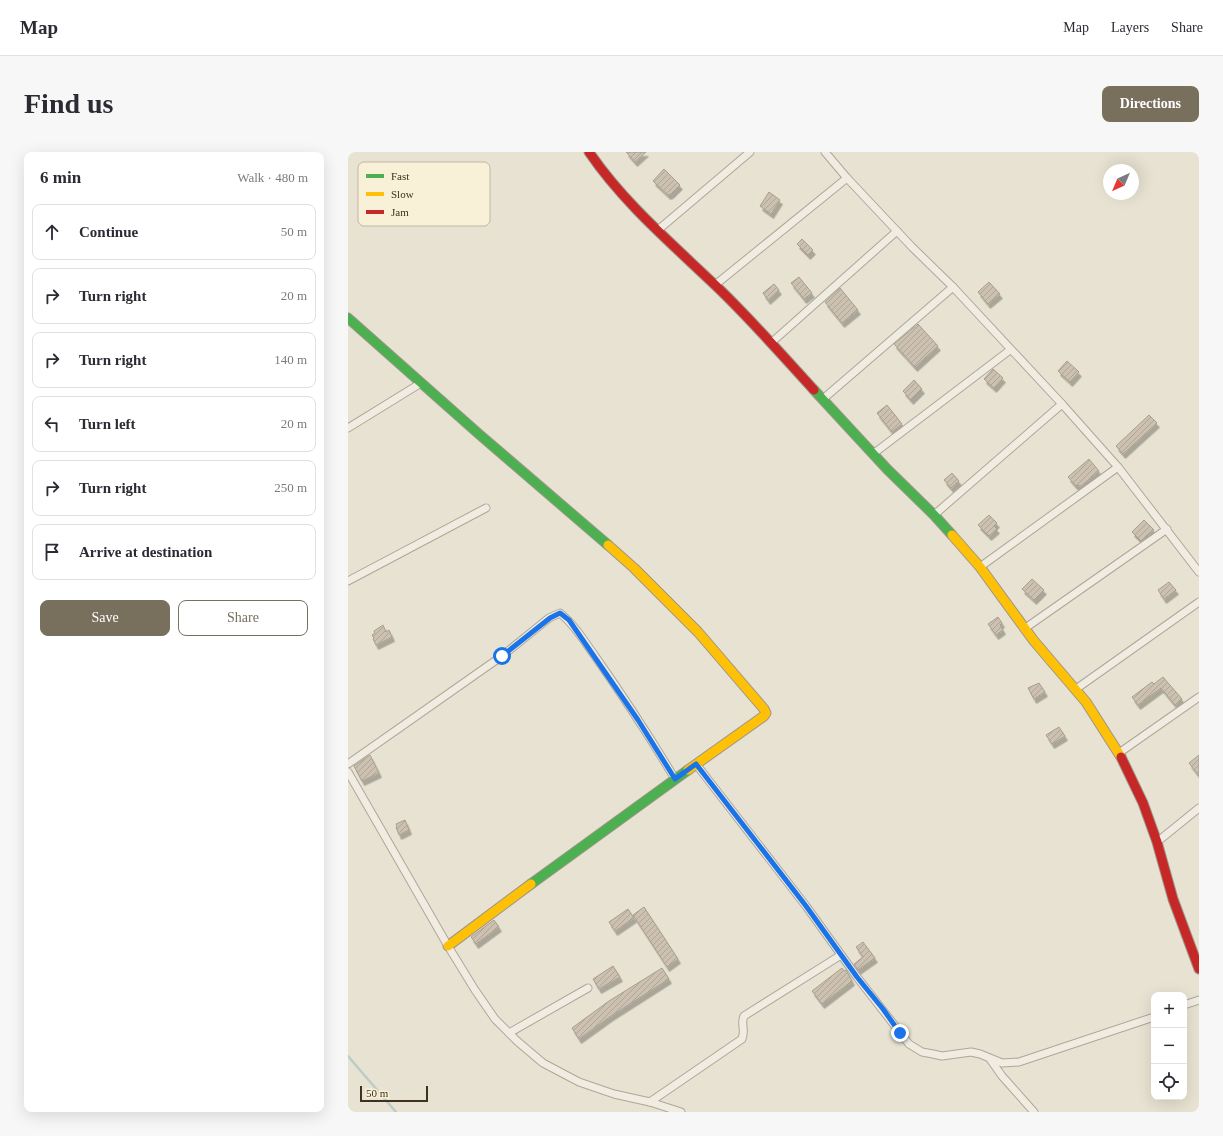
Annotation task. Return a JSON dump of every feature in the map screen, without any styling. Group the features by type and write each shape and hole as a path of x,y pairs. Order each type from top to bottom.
{"street":[{"path":"590,152 616,187 678,251 715,285 771,343 873,454 934,515 980,568 1024,629 1086,702 1118,753 1143,803 1157,842 1173,900 1199,969"},
{"path":"658,230 750,152"},
{"path":"825,152 847,178 953,287 1010,350 1062,404 1118,467 1199,572"},
{"path":"715,285 847,178"},
{"path":"771,343 897,231"},
{"path":"823,400 953,287"},
{"path":"348,318 634,568 698,632 766,713 764,716 675,779 448,946"},
{"path":"873,454 1010,350"},
{"path":"348,428 421,383"},
{"path":"934,515 1062,404"},
{"path":"980,568 1118,467"},
{"path":"348,581 486,508"},
{"path":"1024,629 1167,529"},
{"path":"1076,689 1199,602"},
{"path":"348,764 502,656 550,618 560,613 569,620 600,664 675,779"},
{"path":"1118,753 1199,697"},
{"path":"696,764 806,906 841,955 909,1044 922,1052 942,1056 971,1052 1002,1063 1019,1062 1151,1018"},
{"path":"348,772 448,946 495,1019 543,1063 580,1082 614,1094 650,1102 681,1112"},
{"path":"1157,842 1199,808"},
{"path":"650,1102 742,1038 744,1032 742,1021 744,1016 841,955"},
{"path":"509,1033 588,988"},
{"path":"1187,1005 1199,1000"},
{"path":"990,1059 1006,1082 1034,1112"}],"building":[{"path":"626,152 646,152 635,162"},
{"path":"664,169 680,185 668,195 653,181"},
{"path":"769,192 780,200 771,214 760,206"},
{"path":"802,239 813,250 808,255 797,244"},
{"path":"799,277 812,293 804,299 791,283"},
{"path":"989,282 1000,294 988,304 978,292"},
{"path":"774,284 779,290 768,300 763,293"},
{"path":"840,288 858,310 842,323 825,302"},
{"path":"918,324 938,346 915,367 894,344"},
{"path":"1067,361 1079,372 1070,382 1058,371"},
{"path":"993,369 1003,378 994,388 984,379"},
{"path":"914,380 922,389 911,400 903,391"},
{"path":"887,405 902,424 892,432 877,413"},
{"path":"1149,415 1157,423 1123,454 1116,446"},
{"path":"1089,459 1099,471 1081,486 1075,485 1068,477"},
{"path":"952,473 959,481 951,488 944,480"},
{"path":"989,515 997,523 994,526 997,529 989,536 978,525"},
{"path":"1144,520 1154,530 1141,541 1132,532"},
{"path":"1032,579 1044,590 1034,600 1022,589"},
{"path":"1169,582 1176,590 1164,599 1158,590"},
{"path":"998,617 1002,623 1000,625 1003,630 996,635 988,624"},
{"path":"383,625 386,632 389,630 392,637 376,645 372,635 375,633 374,631"},
{"path":"1163,677 1182,699 1175,705 1161,688 1138,705 1132,697 1152,682 1154,684"},
{"path":"1039,683 1045,692 1034,699 1028,688"},
{"path":"1059,727 1065,736 1052,744 1046,735"},
{"path":"370,755 379,773 362,781 354,766"},
{"path":"1199,755 1199,776 1189,763"},
{"path":"405,820 409,830 399,835 396,824"},
{"path":"644,907 678,959 667,967 633,915"},
{"path":"628,909 634,918 615,931 609,922"},
{"path":"494,920 499,927 476,944 471,937"},
{"path":"863,942 875,958 858,970 854,964 863,957 856,947"},
{"path":"613,966 620,977 599,989 593,979"},
{"path":"662,968 669,979 611,1016 579,1039 572,1028 609,1001"},
{"path":"842,968 844,971 846,970 852,981 822,1004 812,991"}],"waterway":[{"path":"348,1056 396,1112"}],"traffic: fast":[{"path":"348,318 480,435 608,545"},
{"path":"814,390 887,469 934,515 952,535"},
{"path":"531,884 688,770"}],"traffic: slow":[{"path":"952,535 980,567 1034,641 1086,702 1121,757"},
{"path":"608,545 634,568 698,632 766,713 764,716 688,770"},
{"path":"448,946 531,884"}],"traffic: jam":[{"path":"589,152 602,170 632,205 740,309 814,390"},
{"path":"1121,757 1143,803 1157,842 1173,899 1199,969"}],"route":[{"path":"502,656 550,618 560,613 569,620 638,720 675,779 696,764 806,906 857,977 900,1033"}]}
